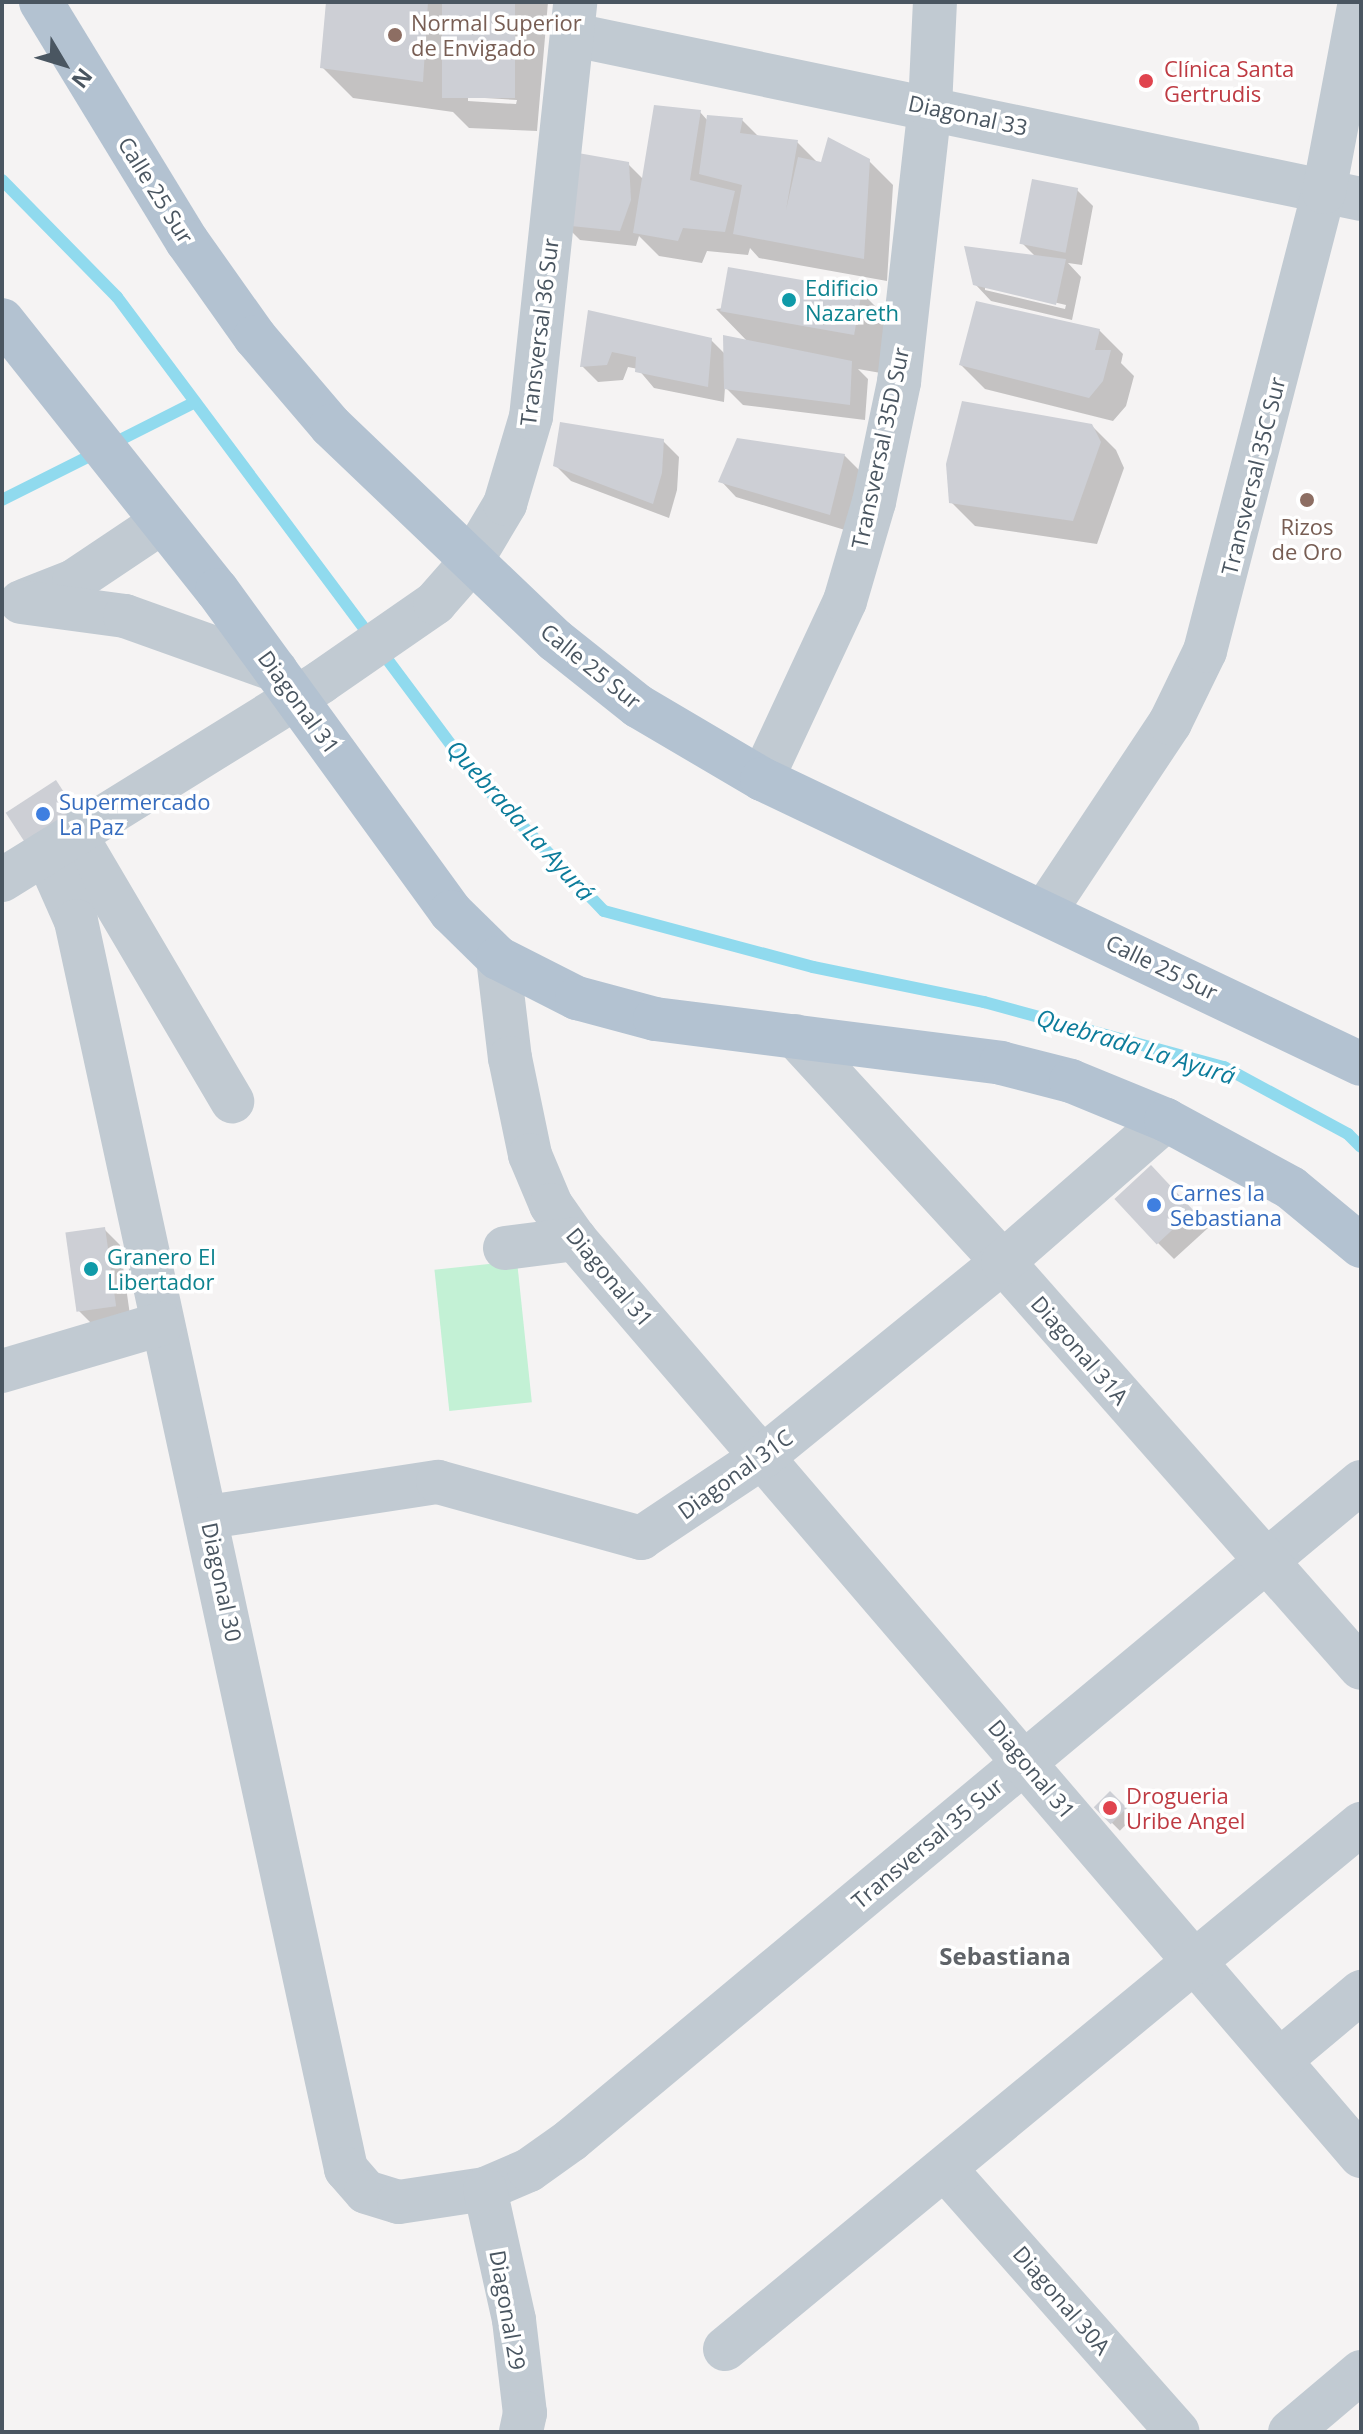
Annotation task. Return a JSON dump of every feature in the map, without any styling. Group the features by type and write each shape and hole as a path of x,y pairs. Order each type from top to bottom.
{"main road":[{"name":"Calle 25 Sur","path":"41,2 187,241 255,337 331,426 470,563 638,706 762,779 1361,1064"},
{"name":"Diagonal 31","path":"2,320 120,465 285,683 451,912 498,958"},
{"path":"498,958 577,998 642,1016 1001,1063 1071,1081 1166,1120 1291,1188 1361,1246"}],"street":[{"name":"Transversal 35D Sur","path":"762,779 845,601 874,502 899,382 930,107 935,2"},
{"name":"Transversal 35C Sur","path":"1045,911 1170,723 1205,651 1342,195 1360,2"},
{"name":"Transversal 36 Sur","path":"2,880 61,845 285,683 358,656 435,603 470,563 505,504 531,417 575,18"},
{"name":"Diagonal 33","path":"575,18 930,107 1342,195"},
{"path":"11,604 74,581 158,516"},
{"path":"11,604 125,616 285,683"},
{"name":"Diagonal 30","path":"61,845 93,909 161,1324 208,1517 346,2169 366,2192 399,2202 485,2189"},
{"path":"93,909 232,1101"},
{"name":"Diagonal 31","path":"498,958 530,1155 551,1205 575,1239 1361,2156"},
{"name":"Diagonal 31A","path":"795,1036 1003,1262 1361,1668"},
{"name":"Diagonal 31C","path":"208,1517 438,1482 641,1538 764,1456 1003,1262 1166,1120"},
{"path":"505,1248 575,1239"},
{"path":"2,1371 161,1324"},
{"name":"Transversal 35 Sur","path":"485,2189 529,2170 571,2140 1361,1482"},
{"path":"725,2349 1361,1824"},
{"path":"1280,2060 1361,1992"},
{"name":"Diagonal 30A","path":"945,2169 1178,2432"},
{"name":"Diagonal 29","path":"485,2189 514,2320 525,2413 521,2432"},
{"path":"1290,2432 1361,2372"}],"green space":[{"path":"517,1261 532,1402 449,1411 434,1270"}],"building":[{"path":"326,2 428,2 423,82 320,68"},
{"path":"442,2 515,2 515,98 442,98"},
{"path":"654,105 701,110 690,180 735,191 725,232 683,228 678,241 633,233"},
{"path":"707,115 743,118 740,133 798,140 786,210 798,157 821,162 828,137 870,159 864,259 733,234 742,185 699,174"},
{"path":"578,153 629,162 631,200 620,231 561,225"},
{"path":"1032,179 1078,188 1066,253 1019,244"},
{"path":"964,246 1066,259 1056,305 973,285"},
{"name":"Edificio Nazareth","path":"728,267 862,291 854,335 720,311"},
{"path":"976,301 1100,329 1095,350 1111,350 1103,381 1089,398 959,365"},
{"path":"588,310 712,338 708,387 635,372 636,357 612,352 607,365 580,367"},
{"path":"723,335 852,361 850,405 724,389"},
{"path":"962,401 1092,424 1101,442 1073,521 949,503 946,464"},
{"path":"560,422 664,439 662,473 653,504 553,466"},
{"path":"737,438 845,454 830,515 718,482"},
{"name":"Supermercado La Paz","path":"56,780 79,815 29,848 6,813"},
{"name":"Carnes la Sebastiana","path":"1151,1165 1193,1210 1157,1244 1114,1199"},
{"name":"Granero El Libertador","path":"105,1227 116,1306 77,1312 65,1233"},
{"name":"Drogueria Uribe Angel","path":"1110,1791 1127,1808 1111,1824 1094,1807"}],"waterway":[{"name":"Quebrada La Ayurá","path":"2,180 117,297 472,773 604,911 813,967 984,1002 1224,1067 1348,1134 1361,1147"},
{"path":"112,444 195,402"},
{"path":"2,500 96,453"}],"place":[{"name":"Normal Superior de Envigado","path":"395,35"},
{"name":"Clínica Santa Gertrudis","path":"1146,81"},
{"name":"Edificio Nazareth","path":"789,300"},
{"name":"Rizos de Oro","path":"1307,500"},
{"name":"Supermercado La Paz","path":"43,814"},
{"name":"Carnes la Sebastiana","path":"1154,1205"},
{"name":"Granero El Libertador","path":"91,1269"},
{"name":"Drogueria Uribe Angel","path":"1110,1808"}],"district":[{"name":"Sebastiana","path":"1005,1956"}]}
